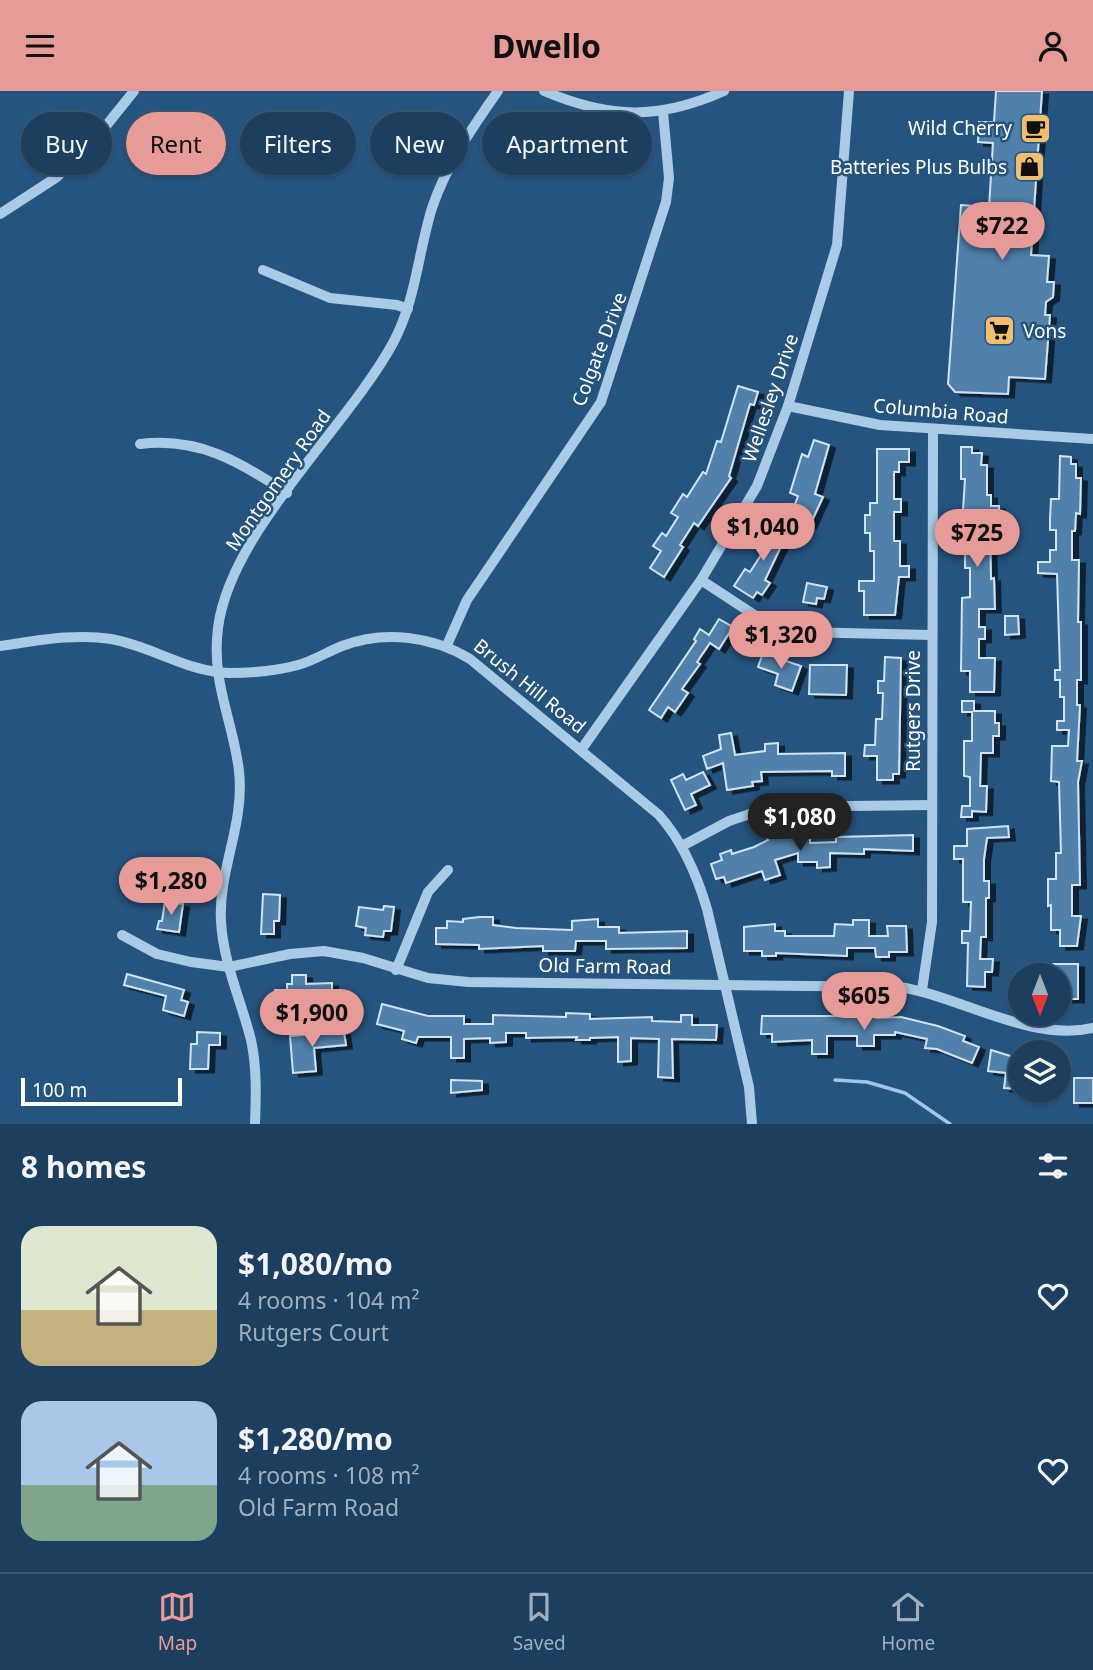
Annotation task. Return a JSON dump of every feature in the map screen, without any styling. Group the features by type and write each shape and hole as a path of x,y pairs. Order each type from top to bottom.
{"street":[{"path":"0,213 57,177 93,142 134,91"},
{"name":"Montgomery Road","path":"255,1124 254,1055 225,954 221,902 241,800 235,746 222,702 218,672 218,625 230,582 247,550 373,376 408,309 440,186 473,127 498,91"},
{"path":"544,91 583,107 609,112 663,112 694,104 724,91"},
{"name":"Wellesley Drive","path":"581,750 701,580 749,504 788,406 837,245 849,91"},
{"name":"Colgate Drive","path":"447,645 467,600 601,402 666,202 669,178 663,112"},
{"path":"264,270 330,297 397,305 408,309"},
{"name":"Columbia Road","path":"788,406 851,421 933,431 1093,439"},
{"name":"Rutgers Drive","path":"922,990 932,922 933,431"},
{"path":"140,444 163,441 213,450 233,458 287,493"},
{"path":"701,580 756,616 799,632 931,635"},
{"name":"Brush Hill Road","path":"0,646 76,637 112,639 180,664 218,672 275,670 300,665 345,645 373,638 423,640 447,645 484,669 659,815 682,846 700,885 749,1087 752,1124"},
{"path":"682,846 729,821 771,807 931,805"},
{"path":"396,970 428,893 448,870"},
{"name":"Old Farm Road","path":"122,935 173,959 229,967 290,954 324,951 351,955 428,978 468,982 878,985 922,990 1015,1022 1040,1027 1093,1028"}],"building":[{"path":"996,91 1042,91 1031,255 1049,256 1047,282 1054,282 1053,297 1046,302 1045,315 1050,315 1045,379 1009,377 1008,394 955,392 948,384 961,205 989,207 993,143 978,142 979,122 994,122"},
{"path":"738,386 758,392 754,405 750,404 729,476 731,478 698,526 694,523 664,577 650,568 661,551 653,546 662,533 666,536 678,517 671,513 683,494 687,497 703,472 706,474 717,441 721,442"},
{"path":"814,440 829,445 815,494 823,497 810,525 790,518 798,496 790,493 802,454 808,457"},
{"path":"961,447 972,447 972,453 982,453 981,465 987,465 987,495 991,495 991,506 999,506 999,520 991,520 990,526 991,579 994,578 995,609 979,609 979,627 985,627 985,639 979,639 979,658 995,658 994,692 970,692 970,671 961,671 962,598 970,597 970,568 965,568 965,526 962,526 965,479 961,479"},
{"path":"877,449 909,449 909,462 899,462 899,472 894,472 894,499 901,499 901,512 894,512 894,541 900,541 900,566 909,566 909,577 899,577 895,615 864,615 864,591 859,591 859,581 874,581 874,551 870,551 870,533 865,533 865,515 870,515 870,503 877,503"},
{"path":"1060,456 1071,457 1071,464 1076,464 1076,478 1081,478 1080,514 1076,513 1075,531 1072,531 1072,560 1079,560 1078,622 1081,622 1081,680 1077,680 1077,705 1080,705 1077,761 1082,761 1078,782 1080,885 1072,885 1072,916 1081,916 1077,946 1060,946 1060,930 1051,930 1051,905 1048,906 1048,879 1056,879 1056,853 1061,853 1059,782 1051,781 1052,746 1068,746 1069,730 1057,730 1057,721 1064,721 1064,697 1060,697 1060,680 1055,680 1055,670 1060,670 1057,574 1038,573 1038,562 1050,562 1050,550 1056,550 1056,530 1050,530 1050,519 1051,499 1059,499"},
{"path":"777,519 789,525 784,535 786,536 765,580 770,583 762,595 757,592 753,598 734,586 745,569 750,572 763,552 760,551"},
{"path":"807,583 827,587 824,599 817,598 816,604 803,602"},
{"path":"1005,616 1018,616 1019,634 1005,635"},
{"path":"719,619 733,627 719,649 710,643 697,662 700,664 682,689 688,693 675,712 668,707 661,718 649,710 696,641 694,639 700,629 709,635"},
{"path":"763,653 801,666 792,691 775,685 778,674 758,667"},
{"path":"885,657 901,658 899,774 893,774 893,780 877,780 877,756 864,756 865,745 875,745 876,719 882,719 883,693 878,693 878,681 884,681"},
{"path":"810,665 847,665 846,695 809,694"},
{"path":"962,701 974,701 974,711 995,711 995,723 999,723 999,736 993,736 993,753 981,753 980,786 987,786 986,812 972,811 972,817 961,817 962,806 970,806 970,777 964,776 964,741 972,741 972,712 962,712"},
{"path":"731,733 735,755 765,751 765,744 778,743 778,754 845,753 845,776 832,776 832,771 761,772 762,781 752,782 753,786 727,790 723,763 707,769 703,756 721,749 719,735"},
{"path":"703,772 710,785 691,794 696,805 685,810 671,780 683,774 686,780"},
{"path":"1008,826 1009,837 987,838 984,859 984,881 989,881 989,898 986,898 986,937 981,937 980,959 993,959 992,972 985,972 985,987 967,986 968,943 962,943 962,931 970,931 971,902 963,902 963,859 954,859 954,846 967,846 967,829"},
{"path":"785,829 788,838 810,838 810,843 836,842 836,837 913,835 913,851 864,849 864,854 830,853 830,867 817,868 817,862 798,862 798,853 775,860 780,875 765,880 762,871 726,883 724,877 716,879 711,864 722,860 720,854 731,850 732,854 754,847 768,840 766,836"},
{"path":"263,894 280,895 279,921 274,921 274,934 261,934"},
{"path":"165,901 183,904 179,932 157,929 159,921 162,921"},
{"path":"384,906 394,907 391,931 384,931 383,937 365,935 366,928 356,926 359,907 383,910"},
{"path":"493,917 493,925 516,928 572,930 572,921 598,919 598,927 619,927 619,933 687,931 687,948 606,949 606,941 576,941 575,951 543,951 543,946 479,949 479,945 436,944 436,928 447,928 447,921 463,922 463,919"},
{"path":"853,920 869,920 869,936 888,936 887,926 906,926 907,952 889,952 889,957 876,957 875,948 847,948 847,956 776,953 776,956 762,956 762,951 744,951 744,927 775,924 775,931 785,931 785,936 834,936 835,924 853,925"},
{"path":"1071,964 1078,964 1078,999 1071,999"},
{"path":"127,974 184,990 181,1000 188,1002 184,1016 163,1010 166,996 124,985"},
{"path":"292,975 306,975 306,984 332,983 332,997 306,998 307,1008 276,1005 275,990 287,990 287,984 292,984"},
{"path":"382,1004 428,1016 464,1016 464,1024 493,1024 493,1015 566,1017 566,1013 590,1014 590,1019 652,1017 652,1021 681,1022 681,1015 692,1015 692,1025 717,1025 716,1040 672,1039 673,1078 658,1077 659,1039 631,1038 631,1061 618,1062 618,1037 576,1040 577,1037 526,1038 526,1033 506,1033 506,1042 490,1043 490,1038 464,1039 464,1058 451,1058 451,1037 418,1037 416,1043 402,1039 404,1031 377,1024"},
{"path":"857,1013 876,1013 876,1018 901,1017 938,1026 965,1036 963,1041 979,1047 972,1063 937,1049 925,1048 927,1039 895,1032 895,1035 874,1035 874,1046 857,1046 857,1036 827,1036 827,1054 812,1054 812,1040 772,1042 772,1034 761,1034 762,1016 857,1016"},
{"path":"197,1032 220,1033 220,1045 209,1045 208,1069 190,1069 191,1044 197,1044"},
{"path":"344,1032 346,1045 314,1048 316,1071 293,1073 290,1036"},
{"path":"991,1050 1008,1055 1008,1088 1004,1088 1006,1073 988,1071"},
{"path":"1074,1078 1093,1078 1093,1103 1074,1103"},
{"path":"451,1080 482,1081 482,1090 451,1093"}],"waterway":[{"path":"835,1080 867,1082 905,1093 950,1124"}],"place":[{"name":"Wild Cherry","path":"1035,128"},
{"name":"Batteries Plus Bulbs","path":"1030,167"},
{"name":"Vons","path":"1000,331"}]}
